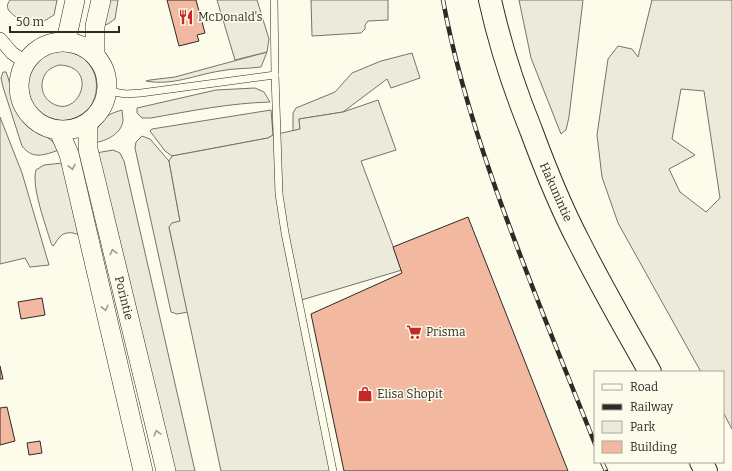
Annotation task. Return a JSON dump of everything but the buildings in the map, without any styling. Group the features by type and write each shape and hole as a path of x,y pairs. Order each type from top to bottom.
{"highway":[{"name":"Hakunintie","path":"491,5 500,44 516,91 548,174 575,234 612,305 649,371"}],"main road":[{"path":"66,41 75,0"},
{"path":"95,55 95,26 100,0"},
{"path":"66,41 83,46 95,55 100,62 105,75 107,91 103,106 88,124 73,131 59,131 44,126 31,117 23,104 19,90 20,75 26,62 36,51 49,45 66,41"},
{"name":"Porintie","path":"88,124 88,149 166,471"},
{"name":"Porintie","path":"59,131 69,154 143,471"}],"street":[{"path":"0,39 12,53 26,62"}],"lane":[{"path":"274,0 279,194 284,233 333,471"},
{"path":"107,91 126,94 141,93 275,75"}],"green space":[{"path":"10,0 57,0 54,15 42,22 31,25 25,23 9,11 7,6"},
{"path":"109,0 118,0 115,19 104,25"},
{"path":"519,0 583,0 569,117 566,130 561,134 531,58"},
{"path":"652,0 732,0 732,429 724,414 724,371 700,371 618,223 602,177 597,135 608,59 618,46 632,49 638,57","holes":["681,89 704,91 720,198 706,212 680,192 669,169 695,155 672,139"]},
{"path":"63,51 78,55 90,65 96,78 96,93 90,107 81,115 69,120 54,120 43,114 34,105 29,94 28,82 31,70 39,60 51,53","holes":["59,65 72,68 80,74 82,83 81,92 76,100 68,105 59,106 49,101 42,89 44,76 51,68"]},
{"path":"267,52 261,67 225,70 174,81 146,81 175,77"},
{"path":"412,53 420,78 391,88 387,79 343,112 299,119 300,129 293,131 293,113 296,108 335,92 352,73 381,61"},
{"path":"3,72 6,72 13,100 20,116 29,126 50,139 59,150 44,155 35,155 30,153 22,146 3,87 1,78"},
{"path":"255,88 264,92 270,102 225,106 151,118 142,118 137,113 137,108 216,90"},
{"path":"122,110 122,125 117,133 108,139 94,143 97,130 102,121 109,115"},
{"path":"271,110 273,135 268,138 172,156 165,151 150,131 152,129"},
{"path":"0,117 22,173 49,265 30,267 25,258 0,264"},
{"path":"142,136 150,139 169,161 180,221 169,227 188,312 177,314 171,312 135,148 136,142"},
{"path":"113,150 120,153 124,161 195,471 171,471 96,153"},
{"path":"63,163 79,235 74,233 63,234 53,246 37,196 35,177 36,170 44,165"}],"shaded area":[{"path":"217,0 257,0 269,39 267,52 235,60"},
{"path":"311,0 388,0 388,20 368,21 365,25 365,29 361,33 312,36"},
{"path":"378,100 396,150 361,161 402,270 298,301 333,471 221,471 169,227 172,223 180,221 169,161 172,156 268,138 273,135 300,129 299,119 343,112"}],"railway":[{"path":"443,0 452,45 464,90 492,178 529,279 594,442"},
{"path":"602,463 606,471"}],"place":[{"name":"McDonald's","path":"186,17"},
{"name":"Prisma","path":"414,332"},
{"name":"Elisa Shopit","path":"365,394"}]}
